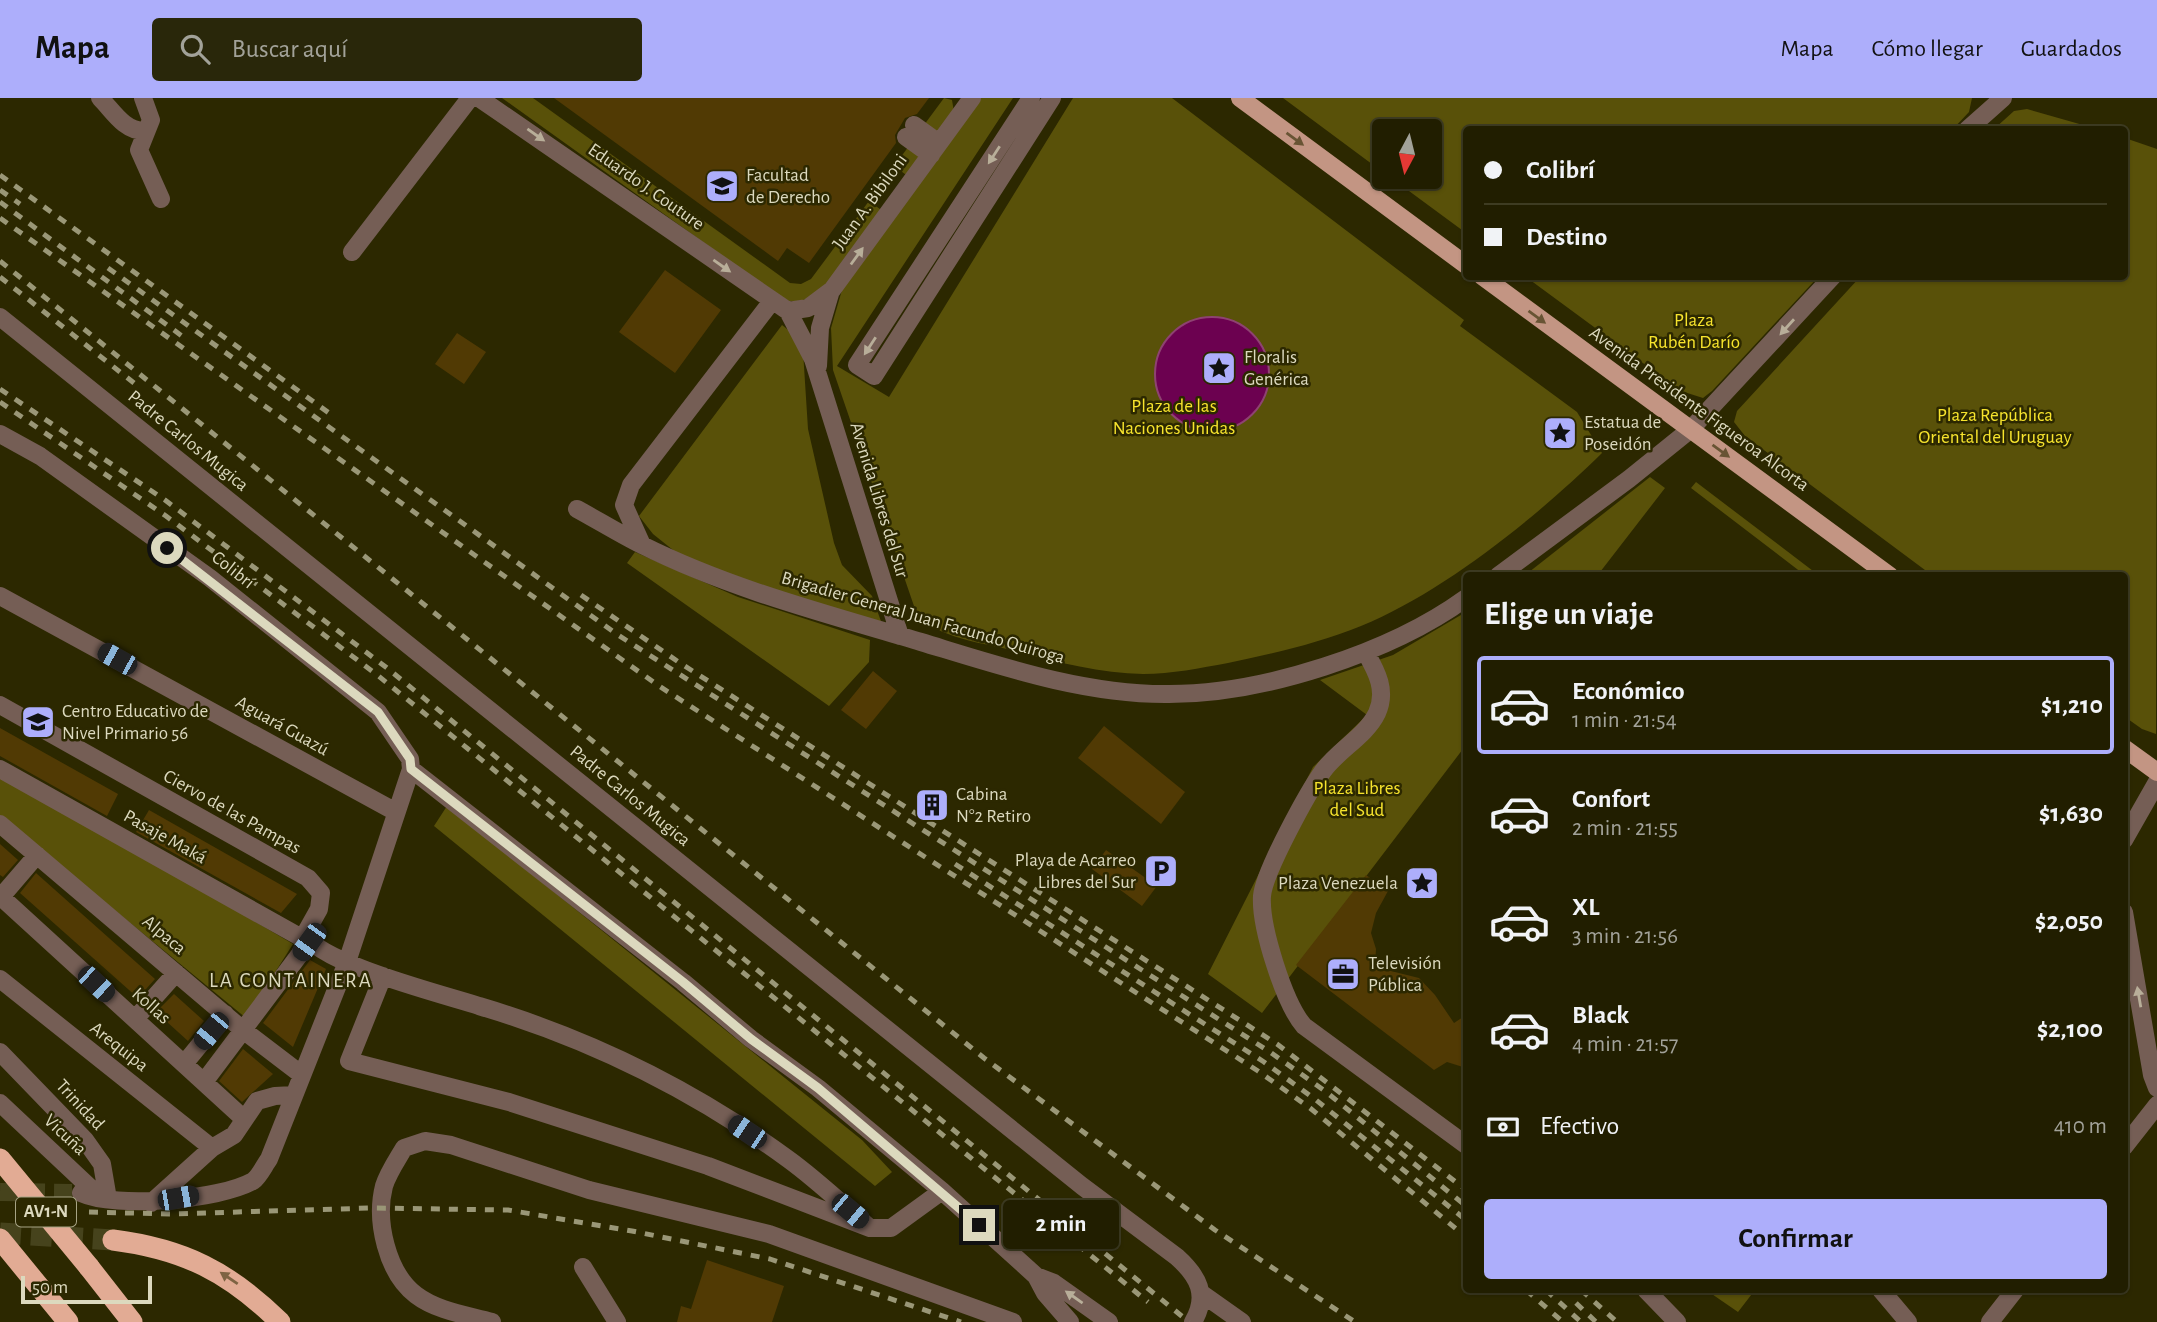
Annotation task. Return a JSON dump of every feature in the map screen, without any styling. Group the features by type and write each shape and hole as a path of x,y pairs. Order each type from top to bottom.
{"highway":[{"name":"AV1-N","path":"0,1158 132,1322"},
{"name":"AV1-N","path":"0,1239 68,1322"},
{"path":"113,1240 158,1248 212,1268 256,1298 280,1322"}],"main road":[{"path":"1240,98 1463,263"},
{"name":"Avenida Presidente Figueroa Alcorta","path":"1487,280 1885,572"},
{"path":"2128,751 2157,772"}],"street":[{"path":"100,98 132,129 144,131"},
{"path":"143,98 151,120 144,131 139,150 161,200"},
{"path":"352,252 470,98"},
{"name":"Eduardo J. Couture","path":"479,98 788,311"},
{"path":"1031,98 857,365 874,376 1052,98"},
{"path":"1972,126 2003,98"},
{"name":"Juan A. Bibiloni","path":"788,311 808,308 832,290 935,149 966,100"},
{"path":"910,131 935,149"},
{"path":"1503,572 1629,480 1691,429 1829,280"},
{"name":"Avenida Libres del Sur","path":"819,376 820,328 832,290"},
{"path":"642,545 624,505 631,485 772,301"},
{"name":"Avenida Libres del Sur","path":"788,311 799,327 819,376 900,636"},
{"name":"Padre Carlos Mugica","path":"0,317 1083,1186 1177,1257 1197,1277 1201,1293"},
{"name":"Colibrí","path":"0,435 40,456 210,578 378,712 410,759 411,769"},
{"name":"Brigadier General Juan Facundo Quiroga","path":"577,509 642,545 734,583 1027,673 1098,688 1158,694 1199,692 1251,684 1366,653 1406,636 1463,600"},
{"name":"Aguará Guazú","path":"0,596 396,812"},
{"path":"1366,653 1382,692 1377,712 1369,725 1322,772 1272,867 1262,897 1267,932 1290,1004 1304,1026 1463,1143"},
{"name":"Ciervo de las Pampas","path":"0,705 308,878 321,893 319,909 305,934 309,942"},
{"name":"Pasaje Maká","path":"0,769 309,942"},
{"path":"80,1193 105,1199 151,1203 233,1188 255,1180 269,1159 347,962 411,769 683,982 751,1039 818,1088 942,1191 1036,1276 1045,1293 1070,1322"},
{"path":"2130,817 2157,782"},
{"name":"Alpaca","path":"0,824 243,1030 302,1075"},
{"path":"0,897 37,855"},
{"name":"Kollas","path":"0,897 243,1118"},
{"path":"2128,935 2152,1075 2157,1088"},
{"path":"204,1083 309,942 347,962 383,976 530,1021 602,1051 706,1103 789,1160 870,1228"},
{"path":"135,1019 176,973"},
{"path":"383,976 349,1061 509,1102 708,1166 870,1228 891,1228 942,1191"},
{"name":"Arequipa","path":"0,979 212,1148"},
{"path":"184,1064 225,1014"},
{"name":"Trinidad","path":"0,1052 85,1140 102,1164 105,1199"},
{"path":"151,1203 212,1148 233,1135 257,1101 294,1095"},
{"name":"Vicuña","path":"0,1102 105,1199"},
{"path":"2128,1142 2157,1105"},
{"path":"492,1322 442,1309 415,1295 394,1268 386,1250 384,1188 404,1149 425,1141 451,1145 589,1190 769,1234 1013,1322"},
{"path":"583,1267 617,1322"},
{"path":"1036,1276 1054,1283 1109,1322"},
{"path":"1192,1322 1198,1313 1201,1293 1242,1322"},
{"path":"1649,1293 1677,1322"},
{"path":"1884,1293 1908,1322"},
{"path":"1990,1322 2013,1293"}],"green space":[{"path":"502,98 533,98 790,283 801,284 811,279 869,201 884,212 854,256 829,285 800,301 784,300"},
{"path":"944,98 952,100 954,112 939,136 924,125"},
{"name":"Plaza de las Naciones Unidas","path":"979,98 1013,98 837,366 889,397 1073,98 1172,98 1464,320 1460,326 1577,412 1602,453 1520,526 1425,593 1361,626 1329,638 1245,660 1154,674 1126,673 1041,658 955,636 930,625 914,606 833,370 831,328 844,283"},
{"path":"1283,98 1972,98 1969,112 1956,126 1463,126 1463,231 1406,189 1442,189 1442,119 1372,119 1372,164"},
{"path":"2027,109 2086,126 1997,126 2014,111"},
{"name":"Plaza República Oriental del Uruguay","path":"2128,139 2157,149 2156,734 2142,729 2128,719 2128,572 1928,572 1745,436 1734,422 1737,411 1857,280 2128,280"},
{"path":"909,146 923,157 909,177 894,166"},
{"name":"Plaza Rubén Darío","path":"1530,280 1815,280 1712,391 1703,398 1681,391"},
{"path":"782,325 796,336 803,351 808,429 834,543 842,565 872,596 883,627 683,558 653,534 639,516"},
{"path":"1650,477 1665,488 1600,572 1529,572"},
{"path":"1696,482 1814,572 1801,572 1691,488"},
{"path":"635,552 738,597 870,640 869,662 829,706 627,563"},
{"name":"Plaza Libres del Sud","path":"1463,614 1463,749 1262,1013 1208,974 1313,767 1367,715 1320,680 1393,655"},
{"path":"0,772 293,944 246,1018 0,816"},
{"path":"447,806 862,1140 892,1172 875,1186 434,826"},
{"path":"1710,1293 1753,1293 1738,1312"}],"shaded area":[{"path":"1212,317 1234,321 1253,333 1265,352 1269,374 1265,396 1253,415 1234,427 1212,431 1190,427 1171,415 1159,396 1155,374 1159,352 1171,333 1190,321"}],"building":[{"name":"Facultad de Derecho","path":"554,98 929,98 917,114 905,118 895,135 896,143 809,263 787,248 778,261"},
{"path":"665,270 721,310 675,373 619,332"},
{"path":"457,333 486,352 464,384 435,364"},
{"path":"873,671 897,691 866,729 841,710"},
{"path":"1104,726 1185,792 1161,824 1078,758"},
{"path":"0,728 118,794 107,816 0,756"},
{"name":"Cabina N°2 Retiro","path":"929,792 946,803 936,819 918,808"},
{"path":"149,810 297,894 281,913 136,832"},
{"path":"0,844 18,860 3,877 0,875"},
{"path":"1106,850 1157,886 1142,906 1092,869"},
{"path":"36,873 155,979 138,998 20,893"},
{"name":"Televisión Pública","path":"1366,875 1388,891 1376,913 1371,933 1376,949 1375,967 1419,978 1435,995 1454,1023 1463,1017 1463,1067 1447,1062 1434,1070 1296,965"},
{"path":"310,960 326,969 293,1047 263,1023"},
{"path":"174,994 204,1021 188,1041 156,1012"},
{"path":"243,1049 273,1074 242,1102 219,1081"},
{"path":"707,1260 784,1286 772,1322 677,1322 681,1306 691,1309"}],"tunnel":[{"path":"0,1192 81,1193"},
{"path":"0,1233 113,1240"}],"railway":[{"path":"0,175 329,413"},
{"path":"0,190 20,204"},
{"path":"0,202 186,339"},
{"path":"0,218 659,686 1258,1071 1310,1108 1463,1235"},
{"path":"0,261 984,1058 1215,1230 1355,1322"},
{"path":"108,268 618,635 1270,1052 1325,1091 1463,1204"},
{"path":"0,277 134,383"},
{"path":"0,389 165,500 387,668 1189,1322"},
{"path":"0,402 166,516 376,674 1148,1302"},
{"path":"581,595 680,663 1277,1044 1463,1188"},
{"path":"955,864 1264,1062 1463,1218"},
{"path":"89,1212 171,1214 371,1208 508,1210 632,1231 770,1259 961,1322"},
{"path":"1529,1293 1563,1322"},
{"path":"1549,1293 1581,1322"},
{"path":"1584,1293 1617,1322"},
{"path":"1576,1303 1596,1322"}],"place":[{"name":"Facultad de Derecho","path":"722,186"},
{"name":"Floralis Genérica","path":"1219,368"},
{"name":"Estatua de Poseidón","path":"1560,433"},
{"name":"Centro Educativo de Nivel Primario 56","path":"38,722"},
{"name":"Cabina N°2 Retiro","path":"932,805"},
{"name":"Playa de Acarreo Libres del Sur","path":"1161,871"},
{"name":"Plaza Venezuela","path":"1422,883"},
{"name":"Televisión Pública","path":"1343,974"}],"district":[{"name":"LA CONTAINERA","path":"291,980"}],"route":[{"path":"167,548 210,578 378,712 410,759 411,769 683,982 751,1039 818,1088 979,1225"}]}
